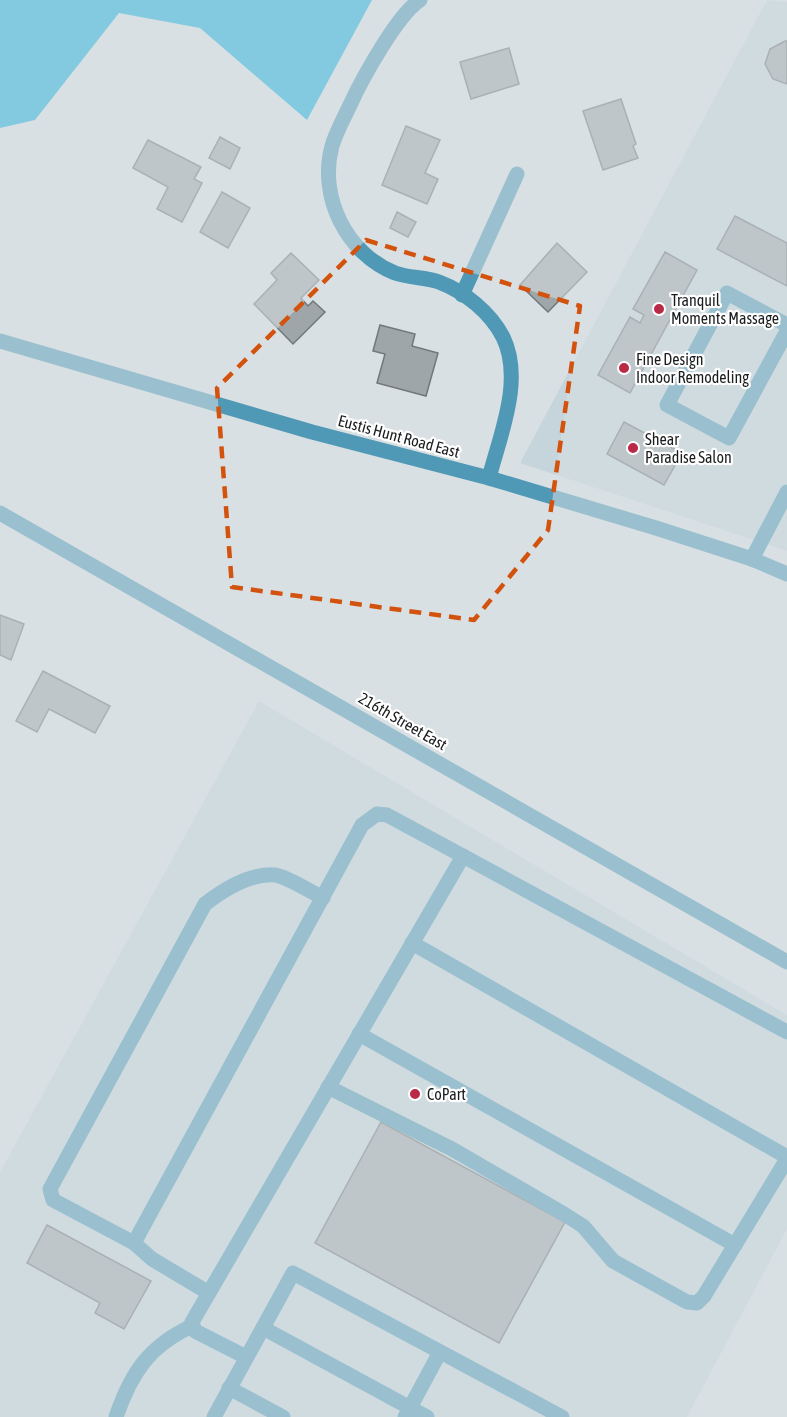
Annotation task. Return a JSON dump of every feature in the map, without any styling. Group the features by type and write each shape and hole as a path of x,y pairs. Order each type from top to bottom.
{"street":[{"path":"420,0 390,36 357,89 332,146 328,169 330,188 334,210 358,250 394,272 439,282 462,295 486,313 504,338 513,375 489,478"},
{"path":"462,295 517,174"},
{"path":"787,326 727,293 667,405 729,438 787,331"},
{"name":"Eustis Hunt Road East","path":"0,341 312,432 489,478 752,559 787,574"},
{"path":"752,559 787,492"},
{"name":"216th Street East","path":"0,513 787,962"},
{"path":"134,1243 362,825 377,814 387,815 787,1032"},
{"path":"116,1417 123,1395 145,1359 158,1345 192,1326 463,856"},
{"path":"209,1293 152,1259 134,1243 53,1200 50,1189 205,904 222,890 241,881 275,875 323,898"},
{"path":"328,1087 452,1149 564,1214 583,1226 613,1262 687,1302 697,1303 704,1296 787,1158 412,943"},
{"path":"359,1034 735,1245"},
{"path":"214,1417 293,1273 562,1417"},
{"path":"192,1326 195,1331 246,1358"},
{"path":"262,1328 408,1412 427,1417"},
{"path":"408,1412 440,1352"},
{"path":"229,1389 283,1417"}],"highlighted area":[{"path":"366,240 580,306 548,530 474,620 232,587 217,388"}],"shaded area":[{"path":"0,0 372,0 307,120 200,28 119,13 35,120 0,128"},
{"path":"767,0 787,2 787,551 520,463"},
{"name":"CoPart","path":"259,701 787,1015 787,1229 687,1417 0,1417 0,1172"}],"building":[{"path":"787,41 787,84 773,79 765,64 770,49"},
{"path":"509,48 519,84 471,99 460,62"},
{"path":"621,99 636,144 633,146 638,158 603,170 583,111"},
{"path":"406,126 440,140 425,173 438,179 427,204 382,185"},
{"path":"220,137 240,148 230,169 209,158"},
{"path":"148,140 201,167 194,179 202,183 182,222 157,209 168,187 133,168"},
{"path":"222,192 250,208 228,248 200,232"},
{"path":"397,212 416,222 408,237 390,228"},
{"path":"735,216 787,243 787,286 717,249"},
{"path":"557,243 587,272 548,312 520,285"},
{"path":"665,252 697,270 630,393 598,375 630,317 640,323 644,315 633,309"},
{"path":"291,253 319,280 301,298 308,306 313,301 325,312 293,344 254,304 277,280 271,273"},
{"path":"380,325 415,334 412,346 438,353 426,396 377,383 385,354 373,351"},
{"path":"624,422 682,453 664,485 607,454"},
{"path":"0,615 24,624 11,660 0,655"},
{"path":"43,671 110,706 95,733 49,709 37,732 16,721"},
{"path":"381,1122 565,1222 499,1343 315,1243"},
{"path":"47,1225 151,1281 124,1329 95,1313 100,1303 27,1263"}],"place":[{"name":"Tranquil Moments Massage","path":"659,309"},
{"name":"Fine Design Indoor Remodeling","path":"624,368"},
{"name":"Shear Paradise Salon","path":"633,448"},
{"name":"CoPart","path":"415,1094"}]}
